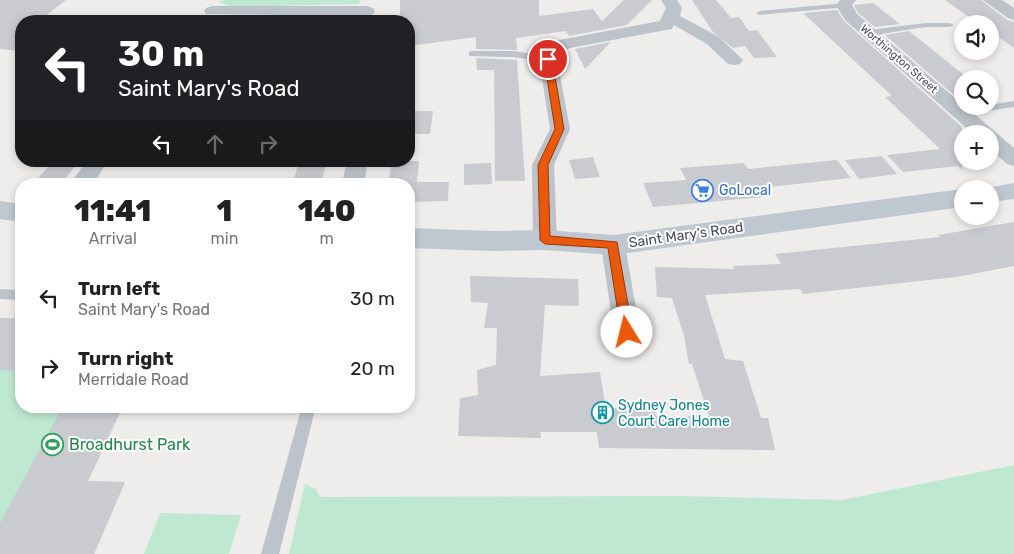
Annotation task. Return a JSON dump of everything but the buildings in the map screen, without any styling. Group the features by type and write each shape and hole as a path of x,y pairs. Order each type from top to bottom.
{"street":[{"path":"990,0 1014,15"},
{"name":"Worthington Street","path":"846,2 851,17 954,108"},
{"path":"545,240 543,165 560,129 548,59 552,51 565,44 666,25 670,9 721,46 734,60"},
{"path":"208,11 367,11"},
{"name":"Worthington Street","path":"963,115 974,125"},
{"path":"999,146 1014,159"},
{"path":"85,178 94,167"},
{"path":"999,193 1014,191"},
{"name":"Saint Mary's Road","path":"415,238 491,241 545,240 613,245 954,199"},
{"path":"0,210 15,212"},
{"path":"613,245 627,332"}],"lane":[{"path":"760,13 846,2"},
{"path":"869,33 925,25 950,25"},
{"path":"472,54 513,54 548,59"},
{"path":"999,106 1014,104"},
{"path":"0,294 15,295"},
{"path":"270,554 306,413"}],"green space":[{"path":"225,0 360,0 359,4 230,7 219,2"},
{"name":"Broadhurst Park","path":"0,318 15,319 15,413 120,413 88,481 125,482 94,554 0,554"},
{"path":"1014,465 1014,554 289,554 305,484 316,489 320,497 678,496 842,500"},
{"path":"160,513 241,515 229,554 144,554"}],"place":[{"name":"GoLocal","path":"703,190"},
{"name":"Sydney Jones Court Care Home","path":"602,413"},
{"name":"Broadhurst Park","path":"53,444"}],"route":[{"path":"548,59 560,129 543,165 545,240 613,245 627,332"}]}
